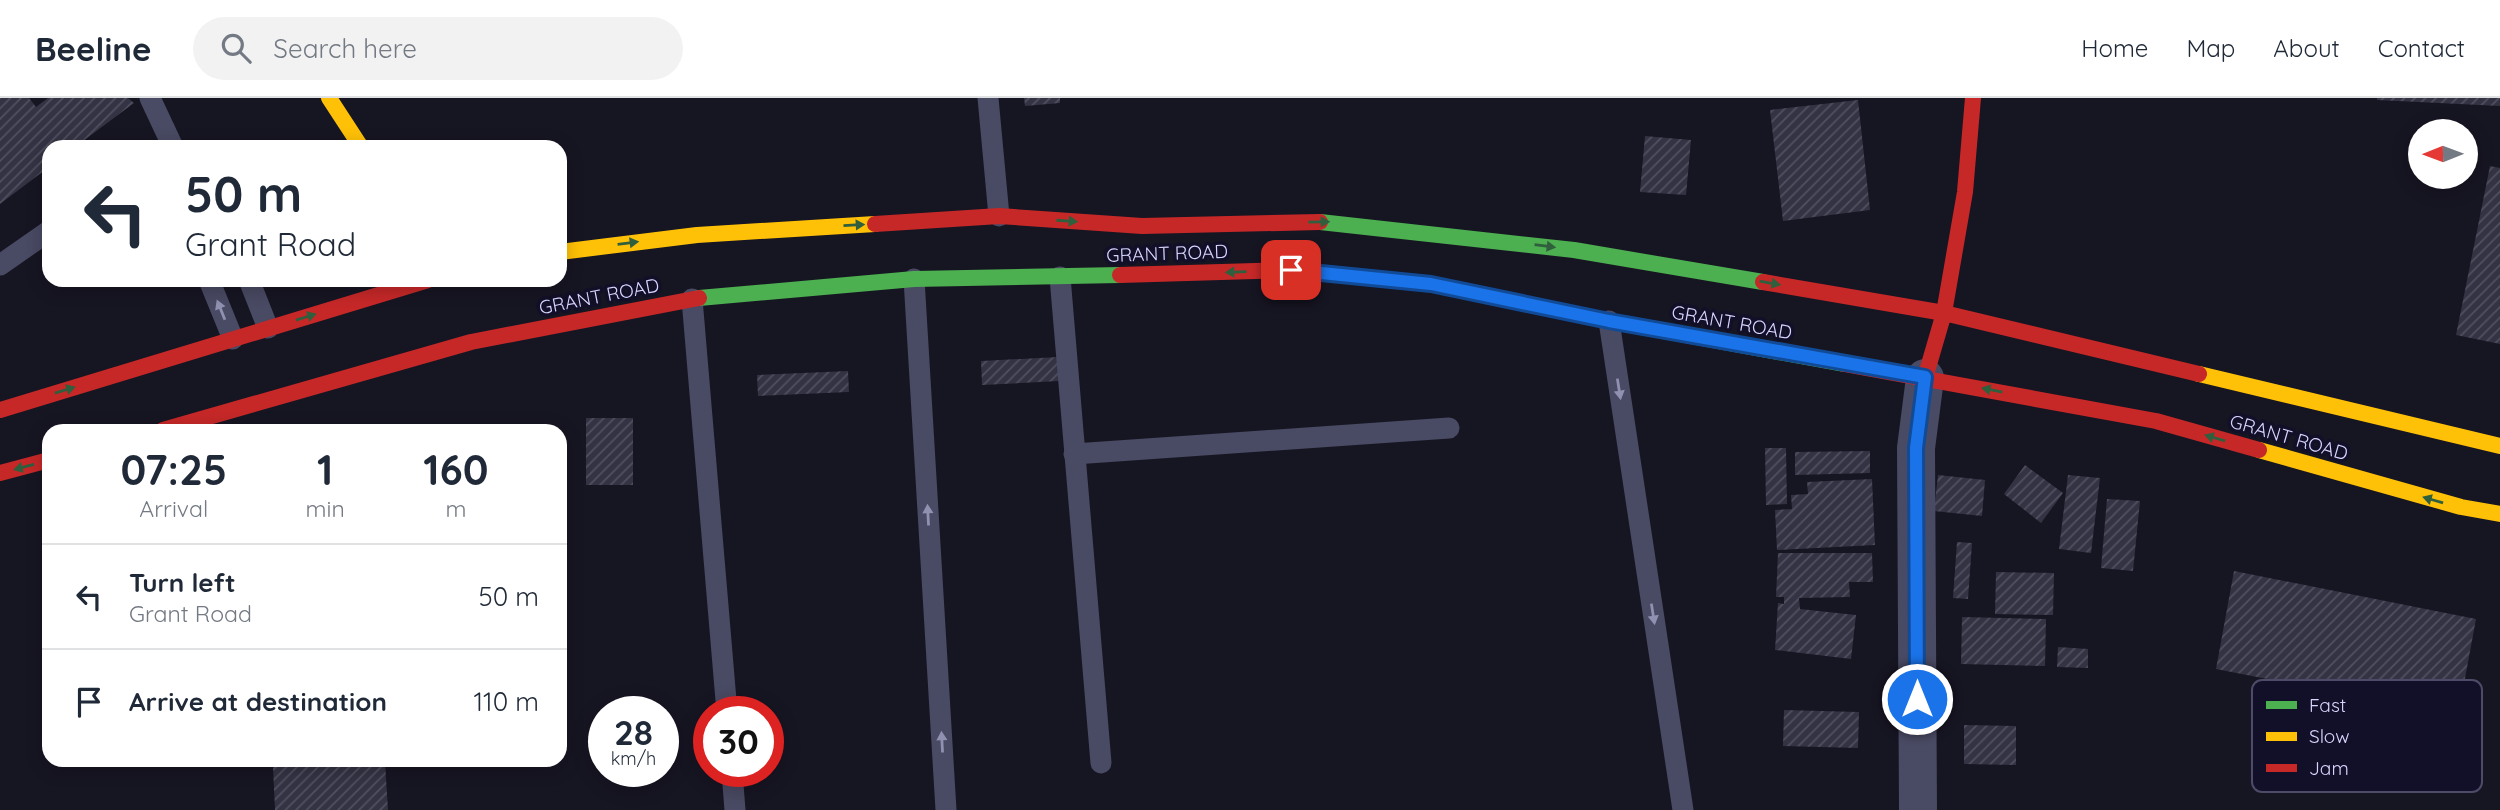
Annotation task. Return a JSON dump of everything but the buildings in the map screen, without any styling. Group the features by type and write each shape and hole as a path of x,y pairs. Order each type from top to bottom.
{"main road":[{"path":"329,98 357,140"},
{"path":"1925,377 1944,313 1965,192 1973,98"},
{"name":"GRANT ROAD","path":"567,251 697,234 999,216 1142,226 1332,222 1574,250 1944,313 2500,446"},
{"name":"GRANT ROAD","path":"184,424 471,342 692,299 914,279 1291,270 1431,284 1609,321 2157,421 2461,508 2500,514"},
{"path":"0,410 405,287"},
{"path":"0,473 42,462"}],"street":[{"path":"1918,810 1916,448 1925,377"}],"lane":[{"path":"150,98 170,140"},
{"path":"988,98 999,216"},
{"path":"0,265 42,236"},
{"path":"1060,277 1101,763"},
{"path":"914,279 946,810"},
{"path":"212,287 233,339"},
{"path":"252,287 268,328"},
{"path":"692,299 726,696"},
{"path":"1609,321 1683,810"},
{"path":"1074,454 1449,428"},
{"path":"733,787 735,810"}],"traffic: fast":[{"path":"1320,222 1574,250 1763,282"},
{"path":"699,298 914,279 1120,275"},
{"path":"1463,291 1844,364"}],"traffic: slow":[{"path":"329,98 356,140"},
{"path":"567,251 697,235 875,224"},
{"path":"2199,374 2500,446"},
{"path":"2259,450 2461,507 2500,514"}],"traffic: jam":[{"path":"1925,378 1944,313 1965,192 1973,98"},
{"path":"875,224 999,216 1142,226 1320,222"},
{"path":"1120,275 1291,270 1431,284 1463,291"},
{"path":"1763,282 1944,313 2199,374"},
{"path":"0,410 405,287"},
{"path":"184,424 471,342 699,298"},
{"path":"1844,364 2156,421 2259,450"},
{"path":"0,473 42,462"}],"route":[{"path":"1291,270 1431,284 1609,321 1925,377 1916,448 1917,699"}]}
